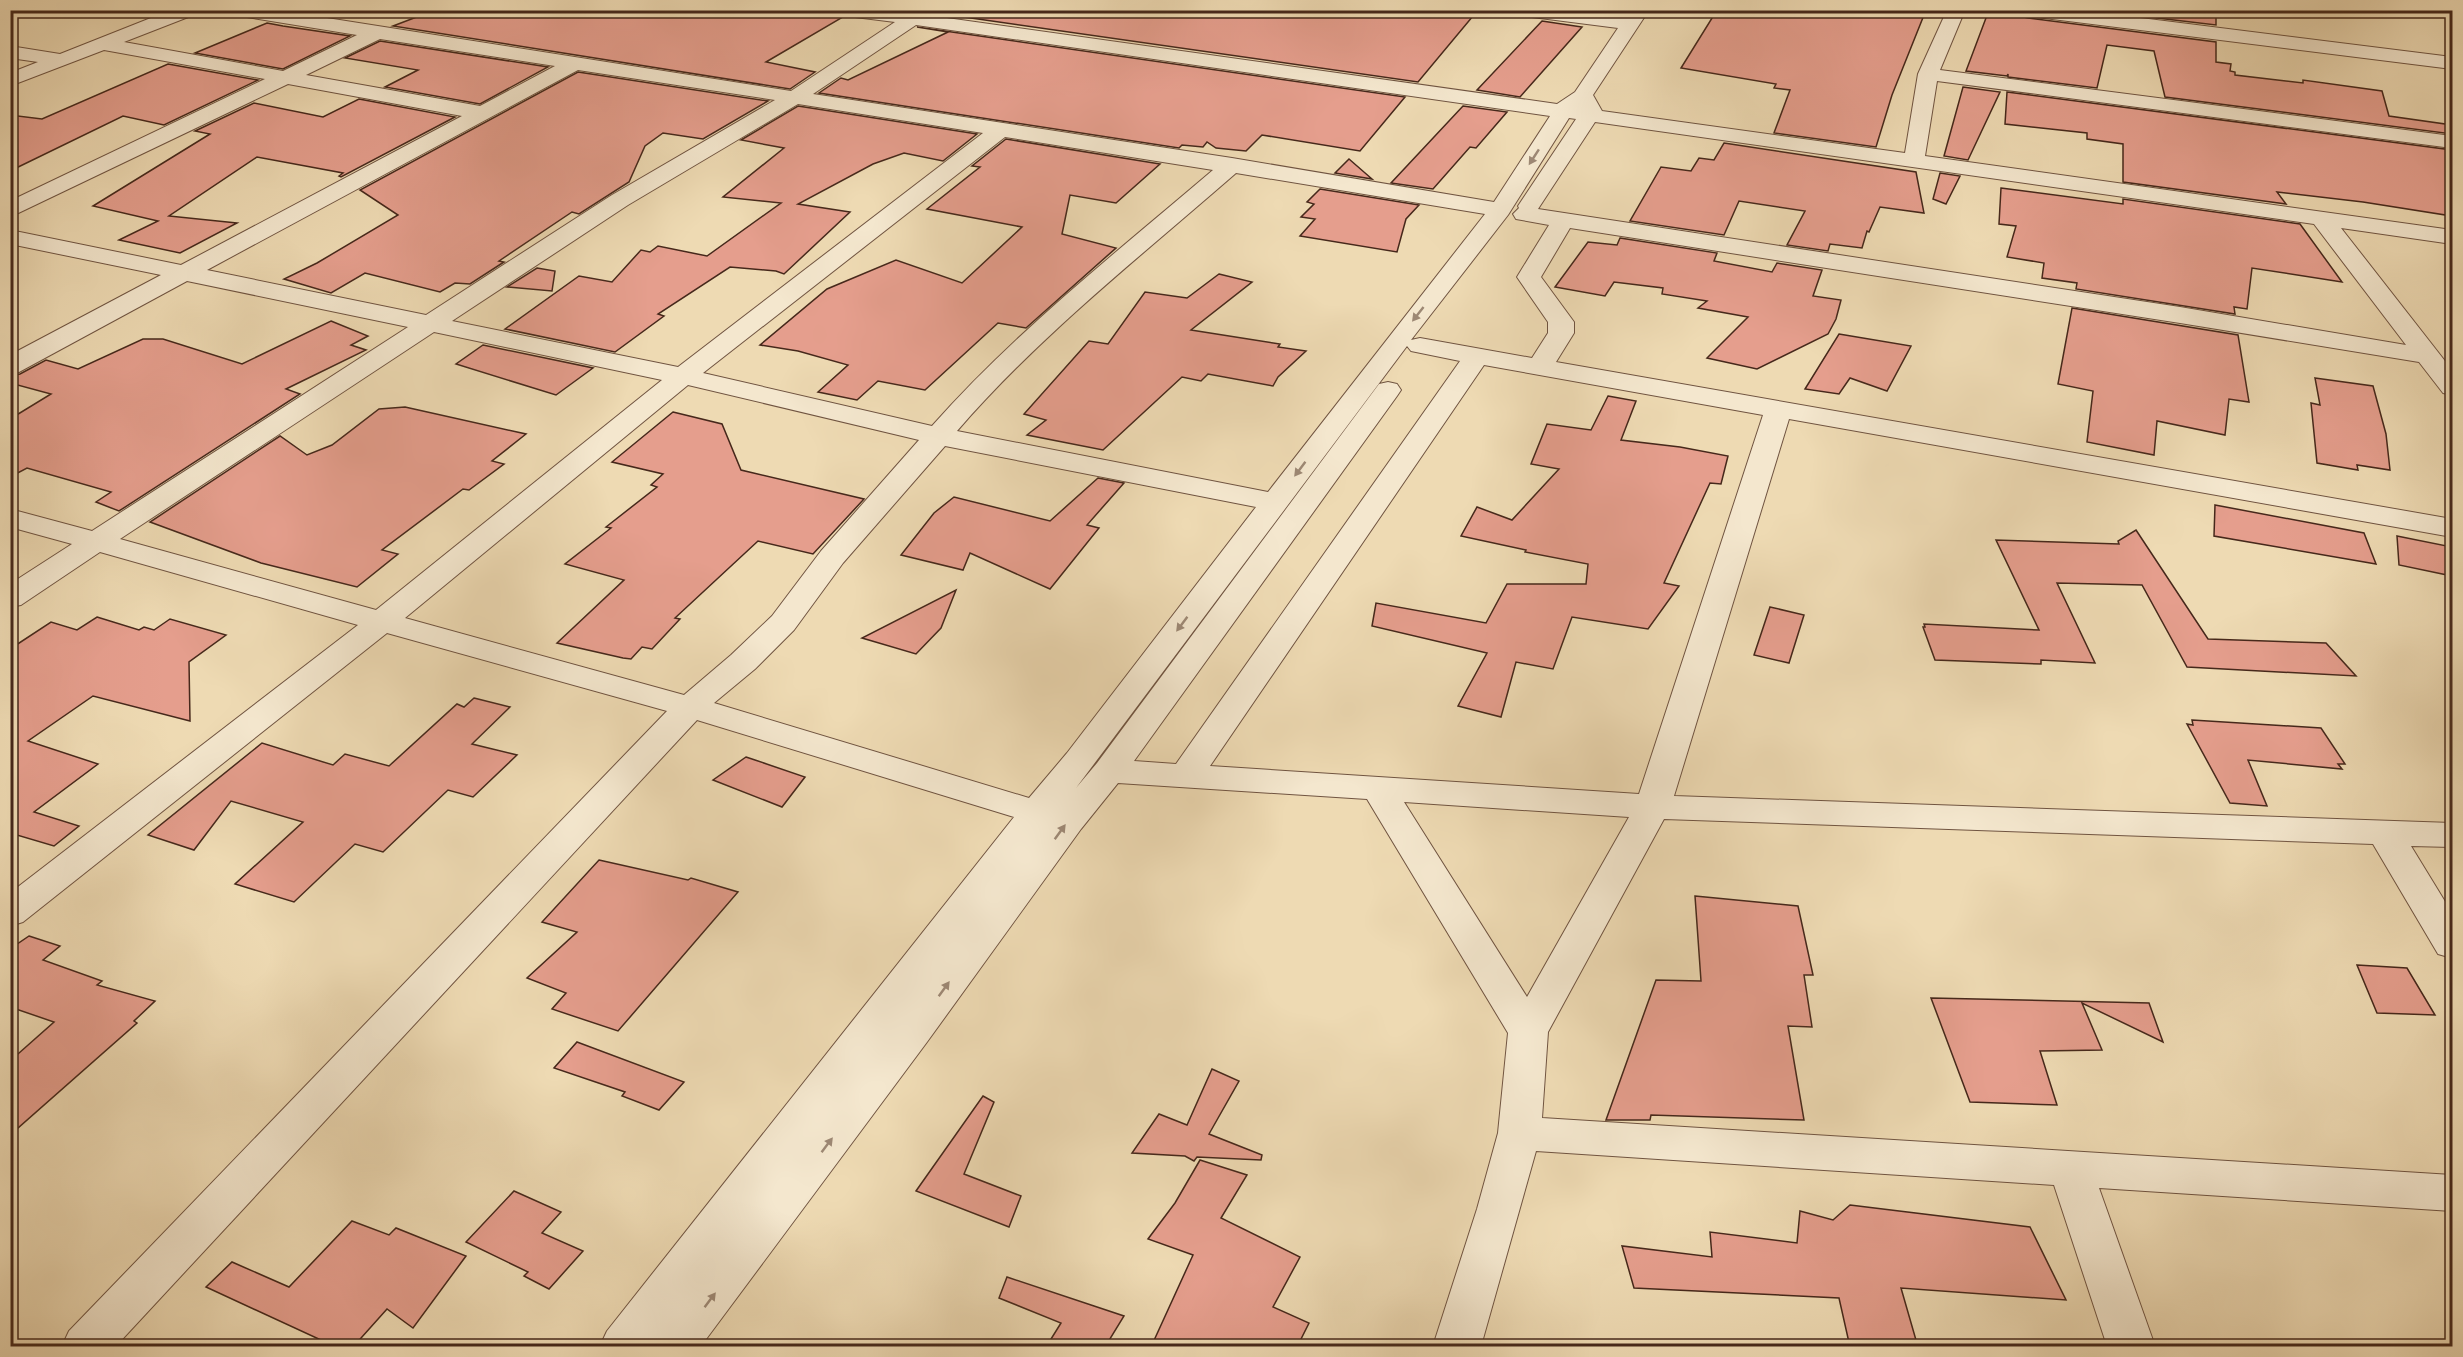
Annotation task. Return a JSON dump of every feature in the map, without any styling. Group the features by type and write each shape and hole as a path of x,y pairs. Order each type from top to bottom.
{"street":[{"path":"10,80 189,10"},
{"path":"241,10 375,34 1232,165 1512,212 2180,315 2427,356"},
{"path":"847,10 1579,107 2452,237"},
{"path":"884,10 2452,228"},
{"path":"674,1347 913,1031 1068,821 1109,771 1420,346 1512,212 1635,17 1524,10"},
{"path":"1916,154 1928,74 1956,10"},
{"path":"2028,10 2452,63"},
{"path":"10,598 620,200 795,97 911,20"},
{"path":"10,210 375,34"},
{"path":"104,44 482,113"},
{"path":"10,51 64,60"},
{"path":"10,366 576,63"},
{"path":"1928,74 2452,142"},
{"path":"10,913 382,621 683,376 1002,129"},
{"path":"86,1347 690,707 743,662 783,623 832,557 980,388 1044,328 1232,165"},
{"path":"624,1347 1037,812 1079,761 1275,502 1512,212"},
{"path":"1539,368 1561,333 1561,322 1528,277 1564,219"},
{"path":"2322,219 2452,387"},
{"path":"10,237 683,376 938,436 1275,502"},
{"path":"1420,346 2452,528"},
{"path":"1186,776 1476,357"},
{"path":"1457,1347 1499,1209 1519,1133 1528,1032 1653,807 1778,410"},
{"path":"10,518 690,707 1037,812"},
{"path":"1109,771 1653,807 2452,835"},
{"path":"1378,789 1528,1032"},
{"path":"2384,831 2452,944"},
{"path":"1519,1133 2071,1170 2452,1192"},
{"path":"2071,1170 2131,1347"}],"building":[{"path":"435,10 836,10 838,15 843,17 766,62 815,72 790,89 393,26"},
{"path":"915,10 1478,10 1418,82"},
{"path":"1717,10 1926,10 1892,95 1876,147 1774,133 1790,90 1774,88 1776,84 1681,68"},
{"path":"1989,10 2017,10 2020,16 2028,18 2216,42 2216,62 2231,64 2230,71 2235,72 2235,75 2303,83 2303,80 2382,91 2389,116 2452,125 2452,134 2165,97 2154,51 2107,45 2097,88 2008,77 2008,74 2007,76 1966,71"},
{"path":"2134,10 2165,10 2216,17 2216,25 2132,15"},
{"path":"1542,21 1582,27 1520,97 1477,90"},
{"path":"267,23 350,36 283,69 195,53"},
{"path":"917,27 1405,97 1360,151 1262,135 1246,151 1216,148 1207,142 1203,147 1182,145 1179,148 819,93 841,78 848,80 948,32"},
{"path":"380,41 548,67 480,104 385,87 418,70 345,58"},
{"path":"168,64 258,80 164,125 123,116 10,171 10,115 42,119"},
{"path":"578,72 768,101 703,139 663,133 645,146 629,182 579,214 572,212 499,261 504,262 470,284 455,283 440,292 365,273 331,293 284,279 317,263 398,215 360,190"},
{"path":"1963,87 2000,92 1968,160 1944,156"},
{"path":"2007,92 2452,150 2452,216 2277,192 2286,204 2123,182 2123,144 2087,139 2087,133 2005,124"},
{"path":"359,99 455,117 341,177 339,176 343,173 257,157 169,216 237,223 180,253 119,240 158,221 93,206 210,134 195,131 254,103 323,117"},
{"path":"798,106 977,134 943,161 904,153 873,164 798,204 850,212 784,274 776,271 730,267 658,314 664,316 615,352 505,329 579,276 612,282 641,250 650,252 658,246 707,256 781,203 723,197 784,148 741,140"},
{"path":"1463,106 1507,112 1476,148 1470,147 1433,189 1391,183"},
{"path":"1006,139 1160,164 1116,203 1070,195 1062,234 1116,248 1026,328 998,323 925,390 878,381 857,400 818,392 848,365 798,351 760,345 827,289 896,260 962,283 1022,227 927,209 980,167 972,166"},
{"path":"1724,143 1916,172 1924,213 1880,207 1869,232 1867,231 1862,248 1830,244 1828,251 1787,245 1805,211 1739,201 1724,235 1630,221 1661,167 1691,171 1699,158 1714,160"},
{"path":"1349,159 1372,179 1335,173"},
{"path":"1940,173 1960,176 1946,204 1933,199"},
{"path":"2001,188 2123,204 2123,199 2300,224 2342,282 2252,268 2247,309 2234,307 2235,314 2076,289 2077,283 2042,278 2044,263 2007,257 2016,226 1999,224"},
{"path":"1320,189 1419,205 1406,219 1397,252 1300,236 1315,219 1301,217 1314,204 1307,202"},
{"path":"1620,238 1717,253 1714,261 1772,272 1777,263 1822,270 1813,296 1841,300 1836,319 1828,334 1757,369 1707,358 1748,317 1698,308 1707,301 1662,294 1663,288 1614,282 1605,296 1555,287 1588,242 1617,245"},
{"path":"537,268 555,271 552,291 507,287"},
{"path":"1219,274 1252,282 1191,330 1280,344 1278,347 1306,351 1278,377 1273,386 1208,374 1201,381 1182,377 1103,450 1027,435 1046,420 1024,414 1089,341 1108,344 1145,292 1187,298"},
{"path":"2072,308 2238,335 2249,402 2229,399 2225,435 2157,421 2154,455 2087,442 2093,391 2058,384"},
{"path":"331,321 368,336 351,345 366,350 286,389 300,394 119,511 96,502 111,492 27,468 10,477 10,419 51,394 10,383 10,376 20,374 46,360 78,369 143,339 163,339 242,364"},
{"path":"1839,334 1911,346 1887,391 1850,378 1839,394 1805,389"},
{"path":"483,345 593,368 556,395 456,364"},
{"path":"2315,378 2373,386 2386,434 2390,470 2357,465 2358,470 2317,463 2311,403 2320,405"},
{"path":"1608,396 1636,401 1621,440 1680,447 1728,456 1721,484 1710,483 1664,583 1679,586 1648,629 1572,617 1553,669 1516,662 1501,717 1458,706 1487,653 1372,626 1376,603 1486,623 1507,584 1586,584 1588,564 1525,552 1526,550 1461,536 1477,507 1512,520 1559,469 1531,464 1547,424 1591,430"},
{"path":"405,407 526,434 492,461 504,464 469,490 463,489 382,550 398,554 357,587 261,563 150,522 280,436 307,455 332,445 379,409"},
{"path":"673,412 722,424 741,470 864,499 813,554 758,541 675,618 680,619 652,649 642,647 631,659 557,643 624,580 565,564 611,528 606,527 657,487 651,485 663,474 612,462"},
{"path":"1098,478 1124,483 1087,525 1099,528 1050,589 970,553 963,570 901,555 934,513 954,497 1050,521"},
{"path":"2215,505 2364,533 2376,564 2214,536"},
{"path":"2136,530 2208,639 2326,643 2356,676 2187,667 2142,585 2057,583 2095,663 2041,660 2041,664 1935,660 1923,627 1925,627 1924,624 2039,630 1996,540 2119,544 2118,541"},
{"path":"2397,536 2452,547 2452,576 2399,565"},
{"path":"956,590 941,628 916,654 862,638"},
{"path":"1770,607 1804,615 1789,663 1754,655"},
{"path":"97,617 139,630 144,627 154,630 170,619 226,635 189,662 190,721 93,696 28,741 98,764 34,812 79,826 54,846 10,833 10,649 51,622 77,630"},
{"path":"474,698 510,707 472,744 517,755 473,797 448,790 383,852 355,844 294,902 235,884 303,822 231,801 194,850 148,835 262,743 333,765 345,754 389,766 457,704 464,707"},
{"path":"2192,720 2321,728 2345,764 2338,764 2342,769 2248,760 2267,806 2230,803 2187,724 2193,725"},
{"path":"746,757 805,777 782,807 713,780"},
{"path":"599,860 688,880 691,878 738,892 618,1031 552,1009 566,993 527,978 577,932 542,922"},
{"path":"1695,896 1798,906 1813,975 1804,975 1812,1027 1788,1026 1804,1120 1651,1115 1650,1120 1606,1120 1656,980 1701,981"},
{"path":"29,936 60,946 43,960 102,981 97,985 155,1001 134,1021 137,1023 10,1135 10,1061 54,1022 10,1007 10,949"},
{"path":"2357,965 2407,968 2435,1015 2377,1013"},
{"path":"1931,998 2149,1003 2163,1042 2082,1003 2102,1050 2040,1051 2057,1105 1970,1102"},
{"path":"577,1042 684,1082 659,1110 622,1096 625,1092 554,1068"},
{"path":"1212,1069 1239,1081 1209,1134 1262,1155 1261,1160 1197,1157 1194,1161 1185,1156 1132,1153 1159,1114 1187,1125"},
{"path":"983,1096 994,1102 964,1174 1021,1196 1009,1227 916,1191"},
{"path":"1200,1160 1247,1175 1221,1218 1300,1257 1273,1307 1309,1323 1297,1347 1151,1347 1193,1255 1148,1239 1175,1203"},
{"path":"514,1191 561,1212 542,1233 583,1251 549,1289 524,1276 528,1272 466,1242"},
{"path":"1850,1205 2030,1227 2066,1300 1901,1288 1918,1347 1850,1347 1839,1298 1634,1288 1622,1246 1712,1257 1710,1232 1797,1243 1800,1211 1833,1220"},
{"path":"352,1221 389,1235 396,1228 466,1256 413,1328 387,1309 353,1347 336,1347 206,1287 232,1262 289,1287"},
{"path":"1007,1277 1124,1316 1105,1347 1046,1347 1061,1323 999,1298"}]}
